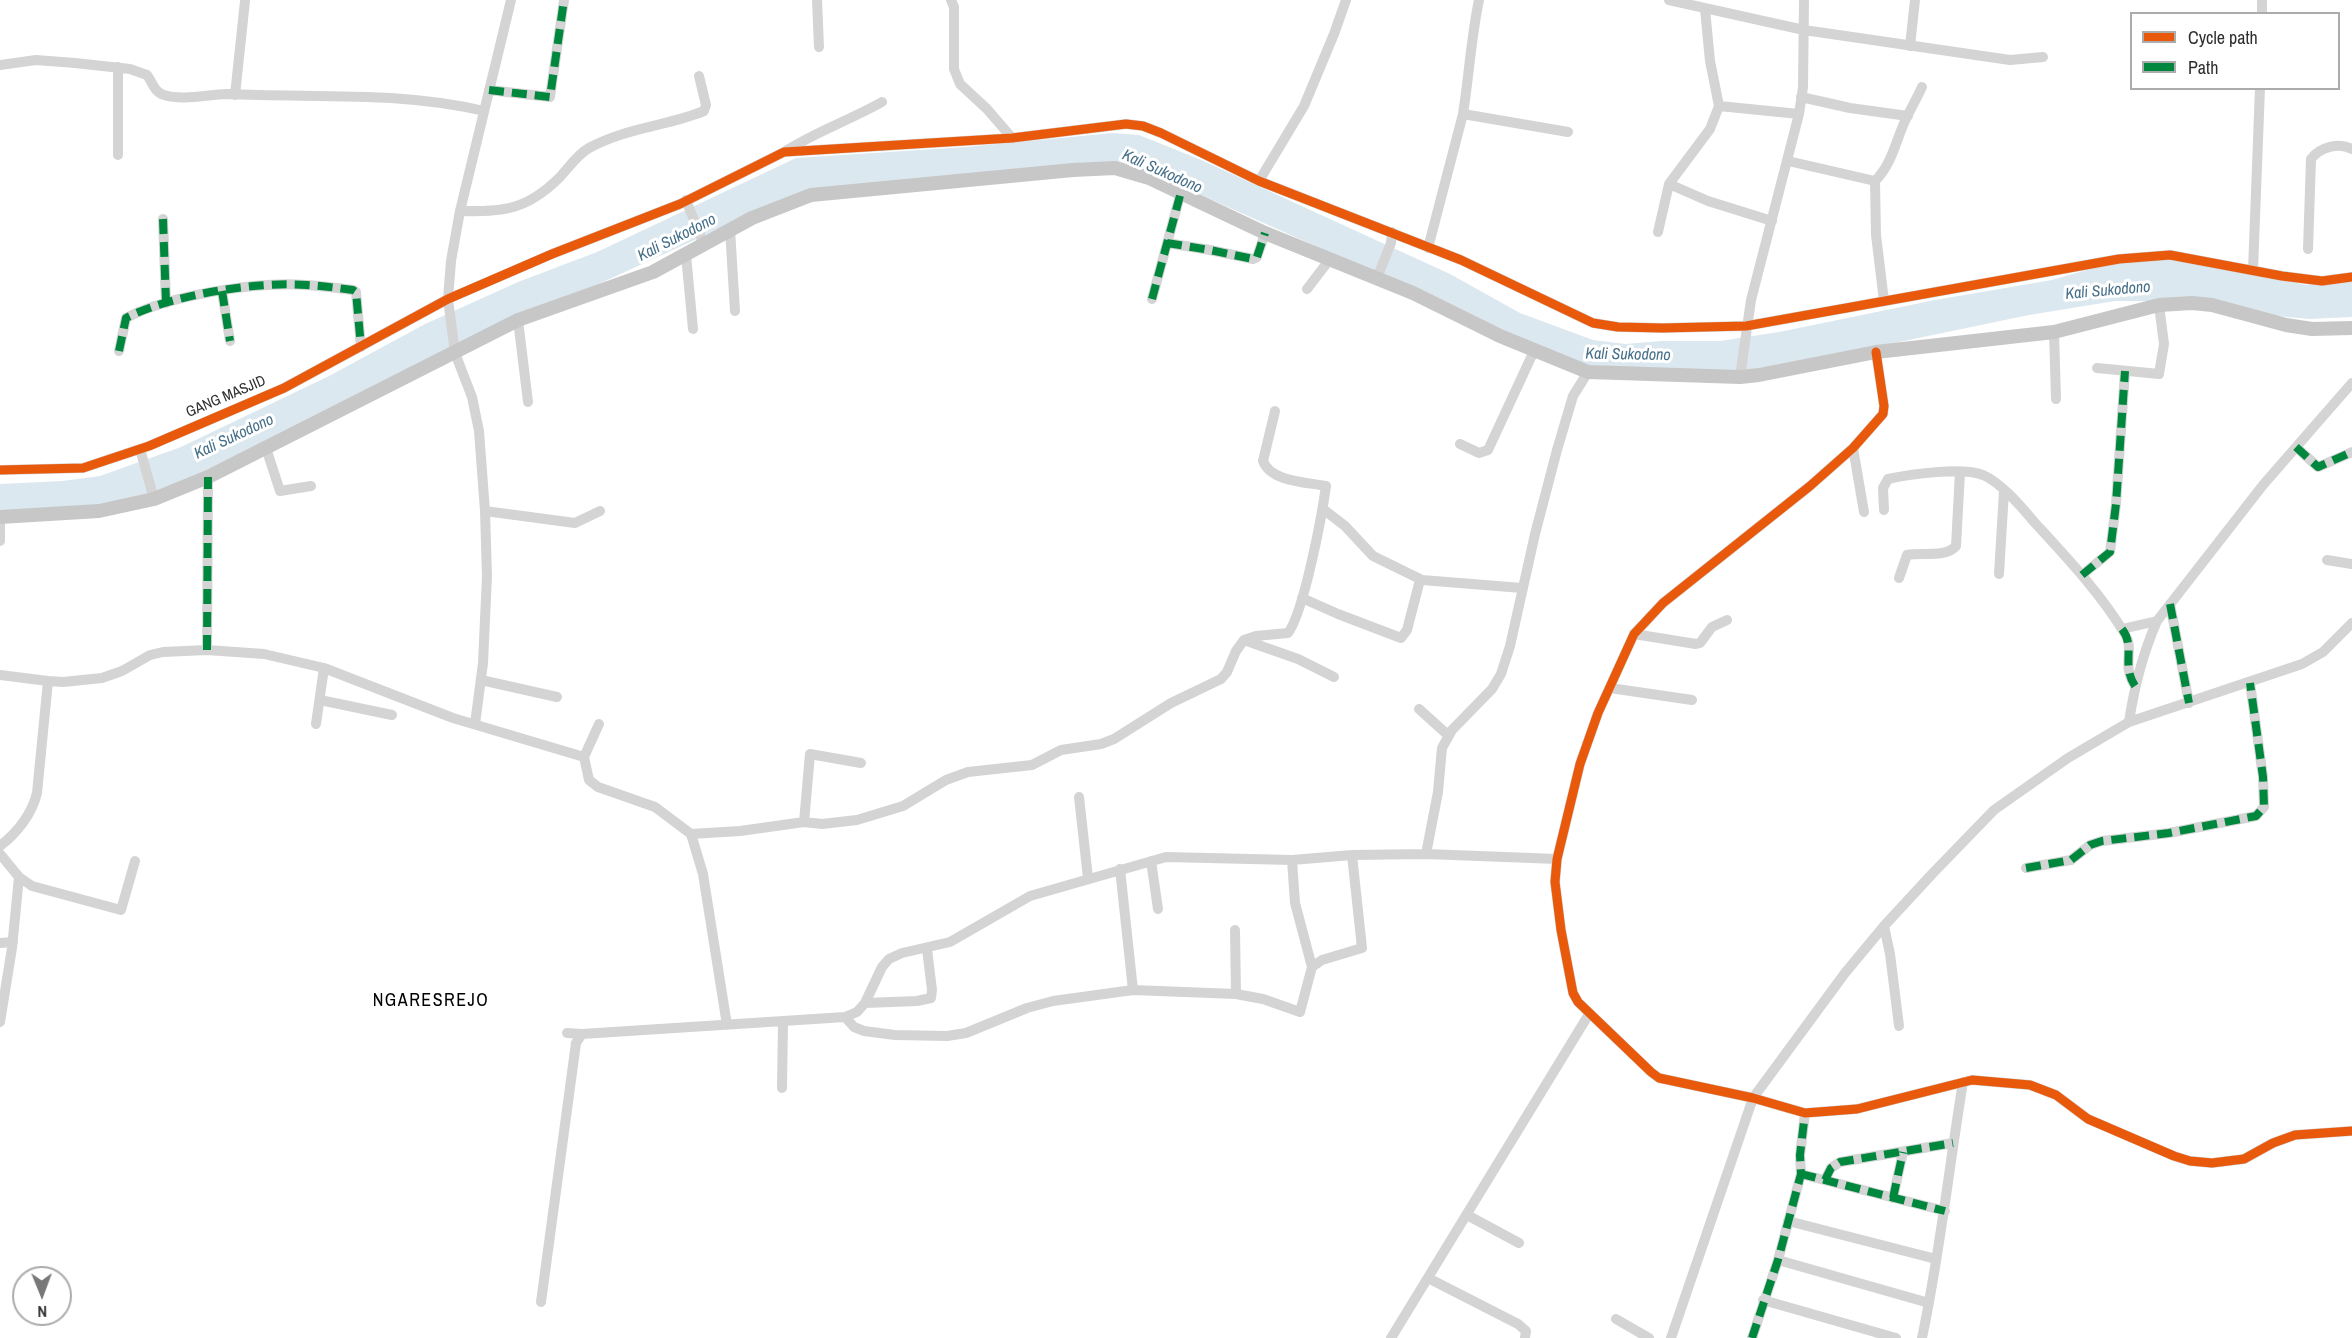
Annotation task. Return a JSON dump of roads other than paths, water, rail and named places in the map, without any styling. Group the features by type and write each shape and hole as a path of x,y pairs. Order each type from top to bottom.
{"main road":[{"path":"0,518 99,511 153,498 208,477 518,320 653,272 686,255 703,242 752,218 811,195 1073,170 1123,169 1149,178 1265,233 1378,277 1534,351 1587,372 1740,375 1876,352 2054,332 2159,305 2193,303 2234,310 2286,325 2312,329 2352,328"}],"street":[{"path":"475,724 481,680 487,576 485,511 479,431 472,397 455,351 448,302 451,261 460,211 511,0"},
{"path":"489,90 550,98 564,0"},
{"path":"817,0 819,46"},
{"path":"951,0 954,7 954,69 960,84 987,109 1004,138"},
{"path":"1258,181 1304,106 1346,0"},
{"path":"1428,248 1463,114 1474,21 1479,0"},
{"path":"1669,0 1804,30 2010,60 2043,57"},
{"path":"1740,375 1745,330 1799,114 1804,0"},
{"path":"1910,46 1915,0"},
{"path":"235,95 245,1"},
{"path":"1658,232 1669,184 1710,129 1719,106 1710,61 1705,9"},
{"path":"0,65 36,60 118,67 147,75 156,90 166,95 394,98 462,105 484,111"},
{"path":"118,67 118,155"},
{"path":"460,211 496,212 518,208 546,191 589,148 704,111 706,105 699,76"},
{"path":"1884,301 1876,235 1875,181 1885,171 1922,87"},
{"path":"2253,270 2260,90"},
{"path":"1801,97 1850,108 1908,116"},
{"path":"784,153 810,136 857,116 882,102"},
{"path":"1719,106 1799,114"},
{"path":"1463,114 1568,132"},
{"path":"784,153 1004,138 1136,124 1161,133 1258,181 1391,238 1461,260 1593,322 1618,327 1745,330 1884,301 2130,258 2170,255 2282,276 2322,281 2352,278"},
{"path":"2308,249 2311,159 2336,145 2344,145 2352,149"},
{"name":"GANG MASJID","path":"0,470 83,468 141,453 284,388 448,302 552,254 688,203 784,153"},
{"path":"1788,161 1875,181"},
{"path":"1669,184 1708,201 1772,220"},
{"path":"1152,298 1181,192"},
{"path":"688,203 703,242"},
{"path":"163,219 166,303"},
{"path":"730,229 735,311"},
{"path":"1167,243 1253,260 1257,256 1265,233"},
{"path":"1378,277 1391,238"},
{"path":"686,255 693,329"},
{"path":"1307,289 1330,259"},
{"path":"119,351 126,318 166,303 261,285 306,284 354,290 357,294 362,347"},
{"path":"222,291 230,341"},
{"path":"2097,368 2156,375 2161,371 2164,344 2159,305"},
{"path":"518,320 528,402"},
{"path":"2054,332 2056,399"},
{"path":"1460,444 1479,453 1488,450 1534,351"},
{"path":"1876,352 1884,396 1883,414 1853,448 1810,486 1663,603 1634,634 1598,713 1551,858 1561,930 1573,993 1578,1002 1659,1078 1753,1098 1805,1113 1857,1108 1963,1082 1984,1080 2030,1085 2056,1095 2088,1119 2190,1161 2235,1162 2244,1160 2285,1137 2352,1131"},
{"path":"2082,575 2110,552 2116,504 2125,371"},
{"path":"1426,854 1438,792 1442,748 1449,736 1492,689 1501,674 1510,646 1522,588 1560,441 1573,396 1587,372"},
{"path":"2129,722 2135,686 2139,680 2148,641 2157,621 2263,485 2352,383"},
{"path":"691,834 740,831 804,822 822,824 857,820 903,806 946,780 968,772 1032,765 1061,750 1101,744 1114,739 1172,703 1221,679 1244,640 1256,636 1288,633 1302,598 1323,509 1326,486 1280,477 1265,467 1263,461 1275,411"},
{"path":"2296,447 2318,467 2352,452"},
{"path":"266,448 280,490 311,486"},
{"path":"1853,448 1864,512"},
{"path":"141,453 153,498"},
{"path":"1899,578 1907,555 1940,553 1956,546 1960,472"},
{"path":"1884,510 1883,488 1888,479 1916,473 1960,472 1980,474 1990,478 2017,502 2082,575 2122,629 2129,645 2127,669 2135,686"},
{"path":"207,650 208,477"},
{"path":"2000,574 2004,490"},
{"path":"1323,509 1345,526 1373,556 1420,580 1457,585 1522,588"},
{"path":"485,511 575,523 600,511"},
{"path":"0,518 0,541"},
{"path":"2327,560 2352,564"},
{"path":"1302,598 1401,638 1407,630 1420,580"},
{"path":"2170,604 2189,703"},
{"path":"1634,634 1696,644 1700,643 1712,627 1727,620"},
{"path":"2122,629 2157,621"},
{"path":"1671,1338 1753,1098 1822,1003 1884,926 1994,810 2059,765 2129,722 2302,664 2323,652 2352,622"},
{"path":"1244,640 1298,659 1334,677"},
{"path":"0,675 63,682 102,678 122,671 155,654 207,650 264,654 324,668 453,718 584,757"},
{"path":"316,724 324,668"},
{"path":"481,680 558,697"},
{"path":"0,846 20,827 34,805 48,681"},
{"path":"2026,868 2071,860 2090,845 2102,841 2169,833 2256,816 2262,812 2264,807 2263,777 2250,683"},
{"path":"1610,688 1692,700"},
{"path":"320,700 392,715"},
{"path":"1419,709 1449,736"},
{"path":"599,724 584,757 589,780 598,787 656,807 691,834 703,874 727,1025"},
{"path":"804,822 810,754 861,763"},
{"path":"1078,797 1088,878"},
{"path":"0,854 19,877 43,891 122,910 135,861"},
{"path":"541,1302 576,1043 574,1033 845,1017 857,1012 865,1003 882,967 889,959 902,953 927,949 959,938 1030,896 1166,857 1292,860 1352,855 1426,854 1551,858"},
{"path":"1312,967 1322,960 1362,948 1352,855"},
{"path":"845,1017 854,1027 864,1031 895,1035 947,1036 966,1033 1027,1008 1053,1001 1133,990 1236,994 1263,999 1300,1012 1312,967 1295,903 1292,860"},
{"path":"1151,861 1158,909"},
{"path":"1120,869 1133,990"},
{"path":"0,1022 13,942 19,877"},
{"path":"1884,926 1899,1026"},
{"path":"1235,930 1236,994"},
{"path":"0,943 13,942"},
{"path":"865,1003 917,1001 931,998 927,949"},
{"path":"1392,1338 1589,1014"},
{"path":"782,1089 783,1022"},
{"path":"1922,1338 1945,1211 1963,1082"},
{"path":"1752,1338 1778,1260 1801,1174 1800,1155 1805,1113"},
{"path":"1825,1180 1831,1168 1840,1162 1953,1143"},
{"path":"1893,1198 1903,1152"},
{"path":"1801,1174 1945,1211"},
{"path":"1467,1215 1519,1243"},
{"path":"1788,1221 1936,1258"},
{"path":"1778,1260 1929,1303"},
{"path":"1428,1278 1518,1324 1526,1331 1525,1338"},
{"path":"1763,1300 1896,1338"},
{"path":"1616,1319 1649,1338"}],"water":[{"name":"Kali Sukodono","path":"1113,133 1139,135 1199,159 1450,274 1520,313 1593,340 1626,344 1661,341 1720,341 1779,332 1935,300 2052,280 2121,260 2183,258 2306,285 2352,278 2352,317 2309,319 2266,315 2204,301 2115,301 2029,315 1755,372 1584,368 1194,192 1119,165 805,194 740,219 588,289 180,486 115,505 0,514 0,484 62,481 100,476 181,447 329,376 425,324 518,282 597,252 796,158 966,147"}],"district":[{"name":"NGARESREJO","path":"431,1001"}]}
